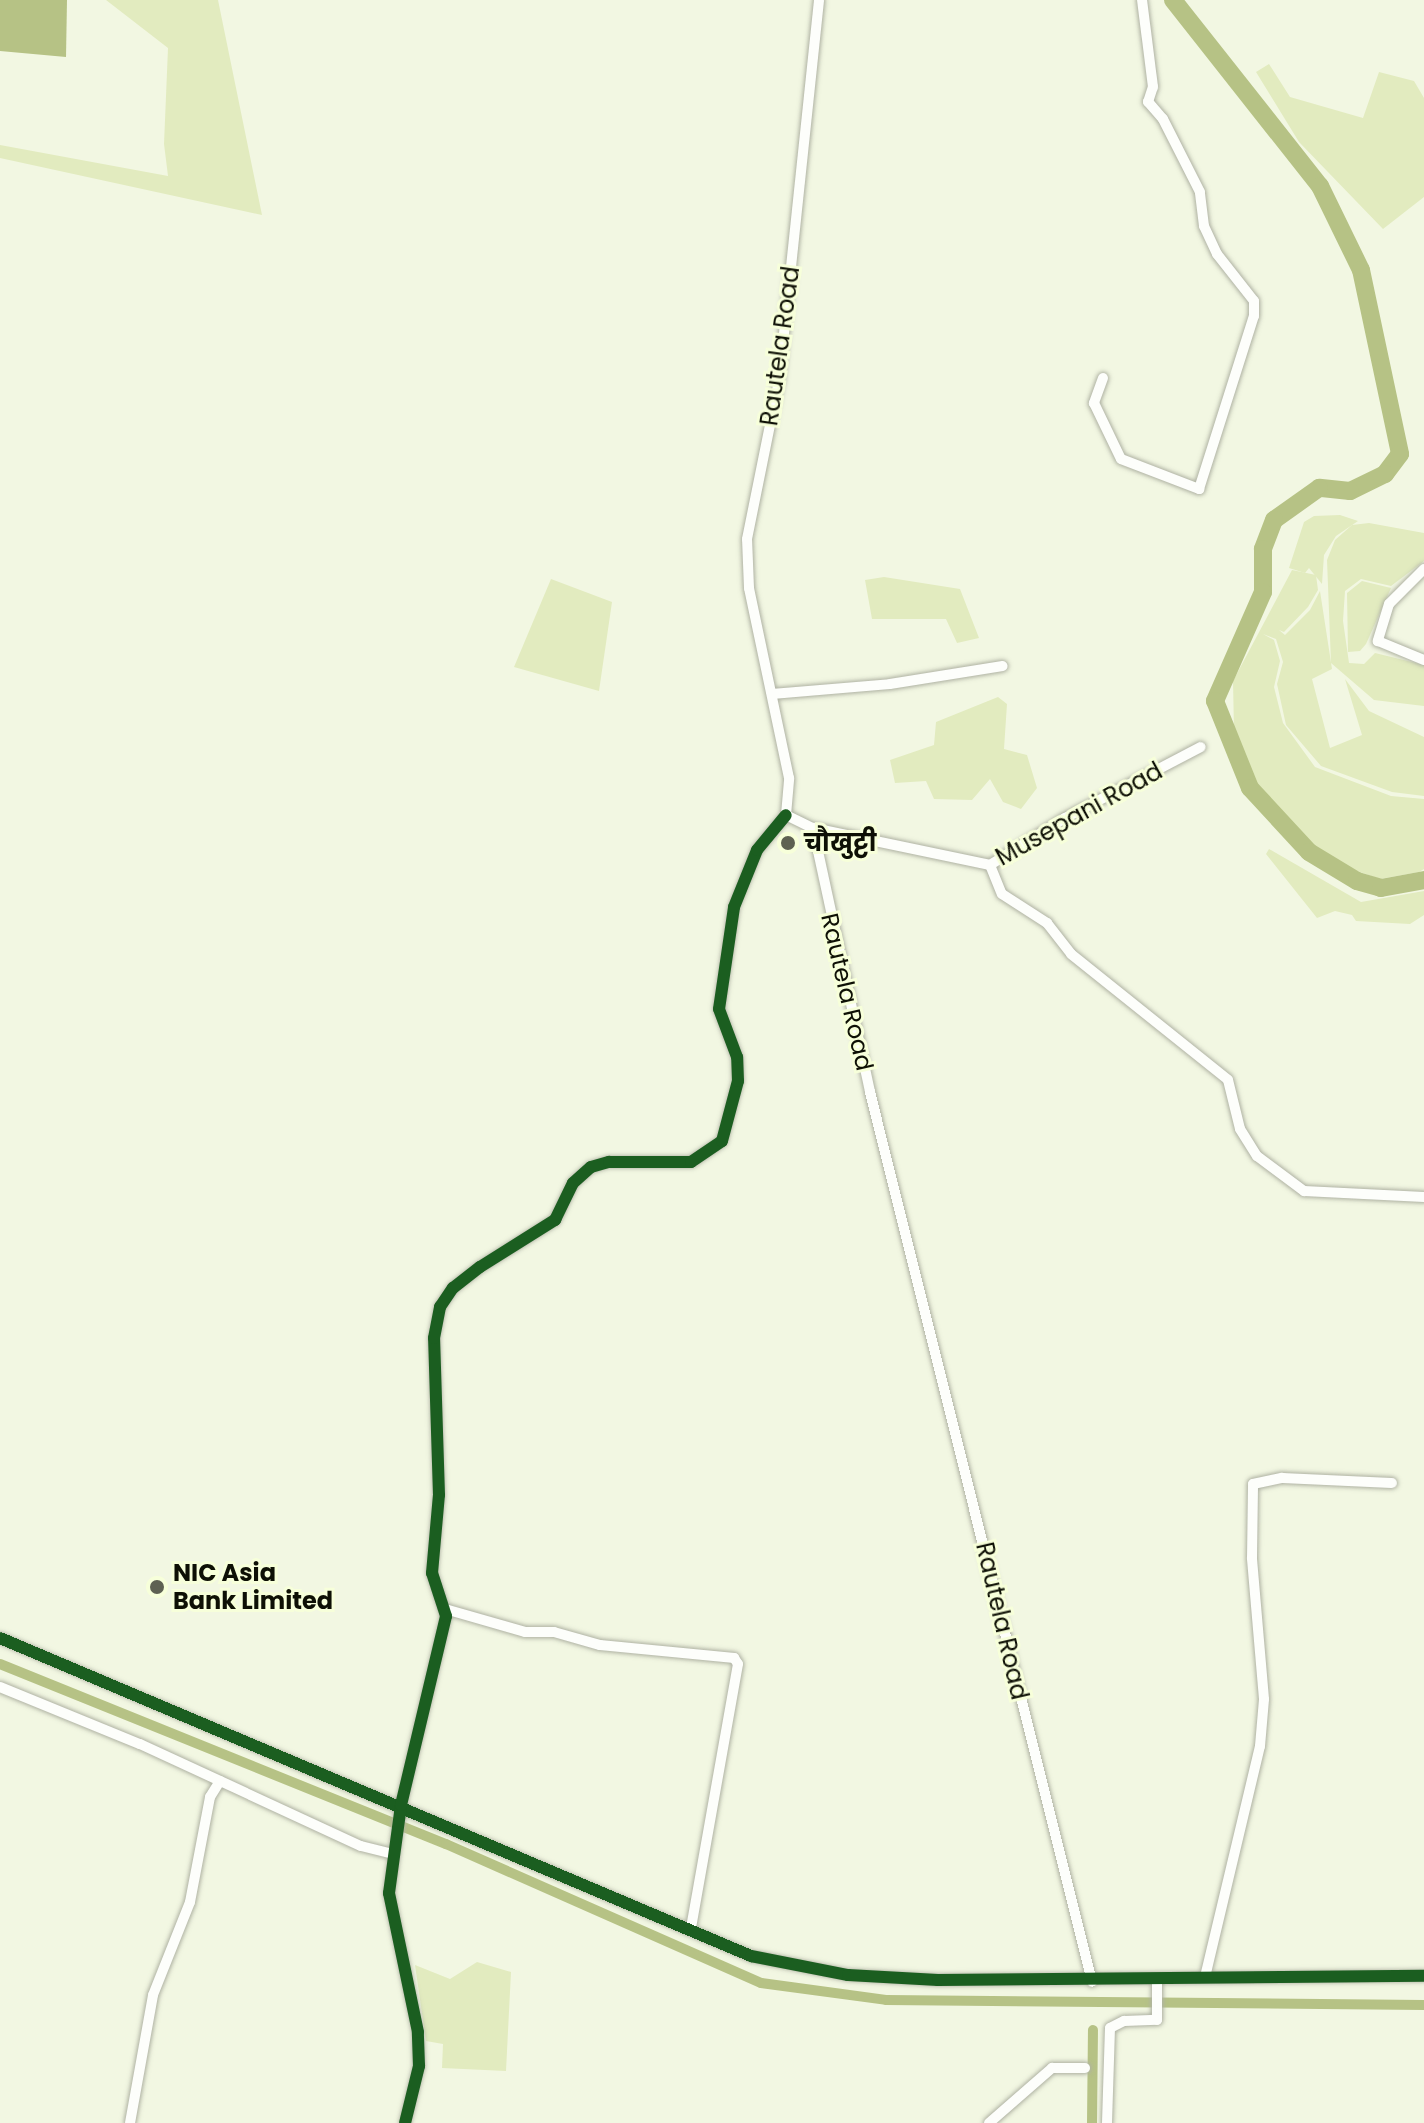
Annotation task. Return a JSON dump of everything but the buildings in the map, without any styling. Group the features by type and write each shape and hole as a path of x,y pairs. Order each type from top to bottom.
{"street":[{"name":"Rautela Road","path":"786,815 789,778 749,588 747,539 779,381 819,0"},
{"path":"1103,378 1094,403 1121,459 1199,489 1254,316 1254,301 1217,254 1204,226 1200,192 1163,119 1148,102 1153,87 1142,0"},
{"path":"1424,569 1389,604 1378,641 1424,660"},
{"path":"772,694 890,684 1003,666"},
{"name":"Musepani Road","path":"813,828 990,865 1065,818 1201,747"},
{"path":"405,2123 419,2066 418,2032 389,1893 393,1849 402,1818 401,1805 445,1609 432,1573 439,1495 434,1338 440,1307 462,1281 555,1220 573,1183 591,1167 609,1162 691,1162 722,1141 738,1081 737,1057 719,1009 734,907 757,850 786,815 813,828"},
{"name":"Rautela Road","path":"813,828 870,1092 1092,1982"},
{"path":"990,865 1002,894 1047,923 1071,954 1228,1080 1240,1129 1257,1156 1304,1191 1424,1197"},
{"path":"1205,1977 1260,1746 1264,1699 1252,1558 1253,1484 1282,1478 1392,1483"},
{"path":"445,1609 525,1632 554,1632 600,1645 734,1658 738,1664 691,1929"},
{"path":"0,1638 401,1805 751,1956 848,1975 1157,1983 1205,1977 1424,1976"},
{"path":"0,1687 220,1781 361,1846 393,1849"},
{"path":"130,2123 153,1995 190,1902 210,1797 220,1781"},
{"path":"1107,2123 1110,2028 1124,2021 1157,2020 1157,1983"},
{"path":"989,2123 1052,2068 1085,2068"}],"shaded area":[{"path":"0,0 67,0 66,57 0,51"},
{"path":"106,0 218,0 262,215 0,158 0,145 168,176 164,144 168,48"},
{"path":"1269,64 1290,97 1363,118 1379,72 1414,81 1424,98 1424,197 1383,229 1299,142 1256,72"},
{"path":"1340,515 1358,521 1336,536 1324,555 1322,584 1309,568 1305,573 1289,568 1304,522 1314,516"},
{"path":"1369,523 1424,533 1424,561 1391,586 1361,579 1345,591 1343,621 1349,663 1364,664 1375,653 1424,665 1424,706 1374,700 1331,663 1327,560 1335,540 1352,525"},
{"path":"1292,570 1316,575 1318,590 1308,607 1284,632 1279,630 1285,635 1310,610 1320,591 1332,669 1312,679 1330,748 1362,735 1345,679 1369,711 1424,737 1424,796 1392,792 1321,766 1286,725 1277,684 1283,662 1276,639 1263,634 1274,640 1280,661 1274,687 1283,723 1315,767 1391,796 1424,799 1424,869 1419,872 1380,879 1348,868 1313,845 1254,780 1234,731 1233,681"},
{"path":"884,577 960,589 979,638 957,643 946,619 872,619 865,580"},
{"path":"551,579 612,602 599,691 514,667"},
{"path":"1362,581 1391,588 1366,644 1360,651 1348,652 1347,593"},
{"path":"998,697 1007,704 1004,749 1027,755 1037,788 1021,809 1003,802 990,779 972,800 934,799 926,781 895,783 890,760 934,745 936,722"},
{"path":"1269,849 1361,902 1424,891 1424,915 1410,924 1356,921 1352,915 1335,911 1317,918 1266,854"},
{"path":"477,1962 511,1972 506,2071 442,2068 443,2044 426,2041 415,1965 450,1979"}],"waterway":[{"path":"1173,0 1320,186 1361,270 1400,454 1385,474 1350,491 1319,488 1274,520 1263,549 1263,592 1215,701 1250,788 1309,852 1357,881 1381,888 1424,880"},
{"path":"0,1664 446,1844 761,1983 886,2000 1424,2005"},
{"path":"1092,2123 1093,2030"}],"cycle path":[{"path":"405,2123 419,2066 418,2032 389,1893 401,1805 446,1616 432,1573 439,1495 434,1338 440,1307 453,1288 480,1267 555,1220 573,1183 591,1167 609,1162 691,1162 722,1141 738,1081 737,1057 719,1009 734,907 757,850 786,815"},
{"path":"0,1638 751,1956 848,1975 938,1980 1424,1976"}],"place":[{"name":"चौखुट्टी","path":"788,843"},
{"name":"NIC Asia Bank Limited","path":"157,1587"}]}
